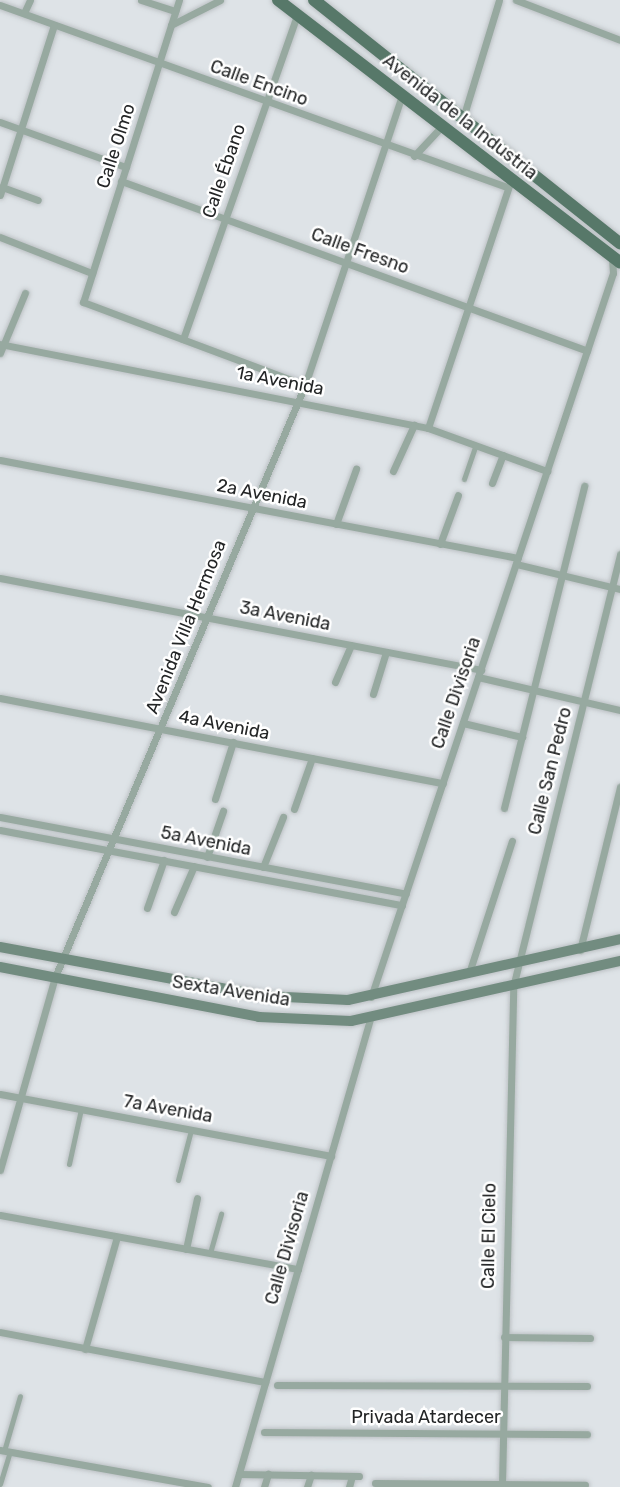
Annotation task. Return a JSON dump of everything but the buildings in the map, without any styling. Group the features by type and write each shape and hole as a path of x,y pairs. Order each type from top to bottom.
{"main road":[{"name":"Avenida de la Industria","path":"278,0 616,265"},
{"name":"Avenida de la Industria","path":"314,0 620,243"},
{"path":"402,95 430,92"},
{"name":"Sexta Avenida","path":"0,947 265,996 371,998 579,951 620,939"},
{"name":"Sexta Avenida","path":"0,967 260,1017 370,1018 620,961"}],"street":[{"path":"24,13 30,0"},
{"path":"141,0 175,11"},
{"name":"Calle Olmo","path":"179,0 83,302 183,339"},
{"path":"171,25 220,0"},
{"path":"463,118 499,0"},
{"path":"516,0 620,40"},
{"name":"Calle Encino","path":"0,5 414,156 510,183"},
{"name":"Calle Ébano","path":"183,339 264,101 298,15"},
{"path":"38,200 1,191 54,25"},
{"name":"Avenida Villa Hermosa","path":"0,1170 55,977 116,840 251,508 305,385 402,95"},
{"path":"0,122 126,167"},
{"path":"414,156 442,126"},
{"name":"Calle Fresno","path":"121,181 587,351"},
{"path":"428,428 510,183"},
{"path":"0,237 92,273"},
{"name":"Calle Divisoria","path":"371,998 616,265"},
{"path":"0,353 25,293"},
{"path":"183,339 305,385"},
{"name":"1a Avenida","path":"2,344 299,400 428,428 547,471"},
{"path":"393,471 414,425"},
{"path":"464,479 476,445"},
{"path":"492,483 503,455"},
{"name":"2a Avenida","path":"0,460 440,544 616,587"},
{"path":"336,524 356,468"},
{"path":"504,808 584,486"},
{"path":"440,544 457,495"},
{"name":"Calle San Pedro","path":"513,987 583,701 616,587 620,554"},
{"name":"3a Avenida","path":"0,578 386,652 480,673 533,690 620,710"},
{"path":"335,682 351,645"},
{"path":"373,694 386,652"},
{"name":"4a Avenida","path":"0,698 443,783"},
{"path":"463,723 522,737"},
{"path":"215,799 233,742"},
{"path":"294,809 312,758"},
{"path":"579,951 620,787"},
{"path":"206,857 223,811"},
{"name":"5a Avenida","path":"0,817 406,894"},
{"path":"263,867 283,817"},
{"name":"5a Avenida","path":"0,830 402,905"},
{"path":"468,975 512,841"},
{"path":"147,908 164,860"},
{"path":"174,912 194,866"},
{"path":"251,876 254,866"},
{"path":"300,886 303,875"},
{"name":"Calle El Cielo","path":"502,1484 513,987"},
{"name":"Calle Divisoria","path":"235,1487 370,1018"},
{"name":"7a Avenida","path":"0,1094 331,1156"},
{"path":"69,1164 81,1109"},
{"path":"178,1180 191,1130"},
{"path":"186,1249 197,1198"},
{"path":"210,1253 221,1214"},
{"path":"0,1215 298,1269"},
{"path":"85,1349 117,1237"},
{"path":"0,1332 265,1382"},
{"path":"504,1337 590,1338"},
{"path":"277,1385 587,1386"},
{"path":"0,1484 5,1451 20,1396"},
{"name":"Privada Atardecer","path":"264,1432 587,1434"},
{"path":"5,1451 208,1487"},
{"path":"239,1474 356,1476 349,1487"},
{"path":"264,1487 268,1474"},
{"path":"307,1487 311,1475"},
{"path":"375,1483 585,1485"}]}
